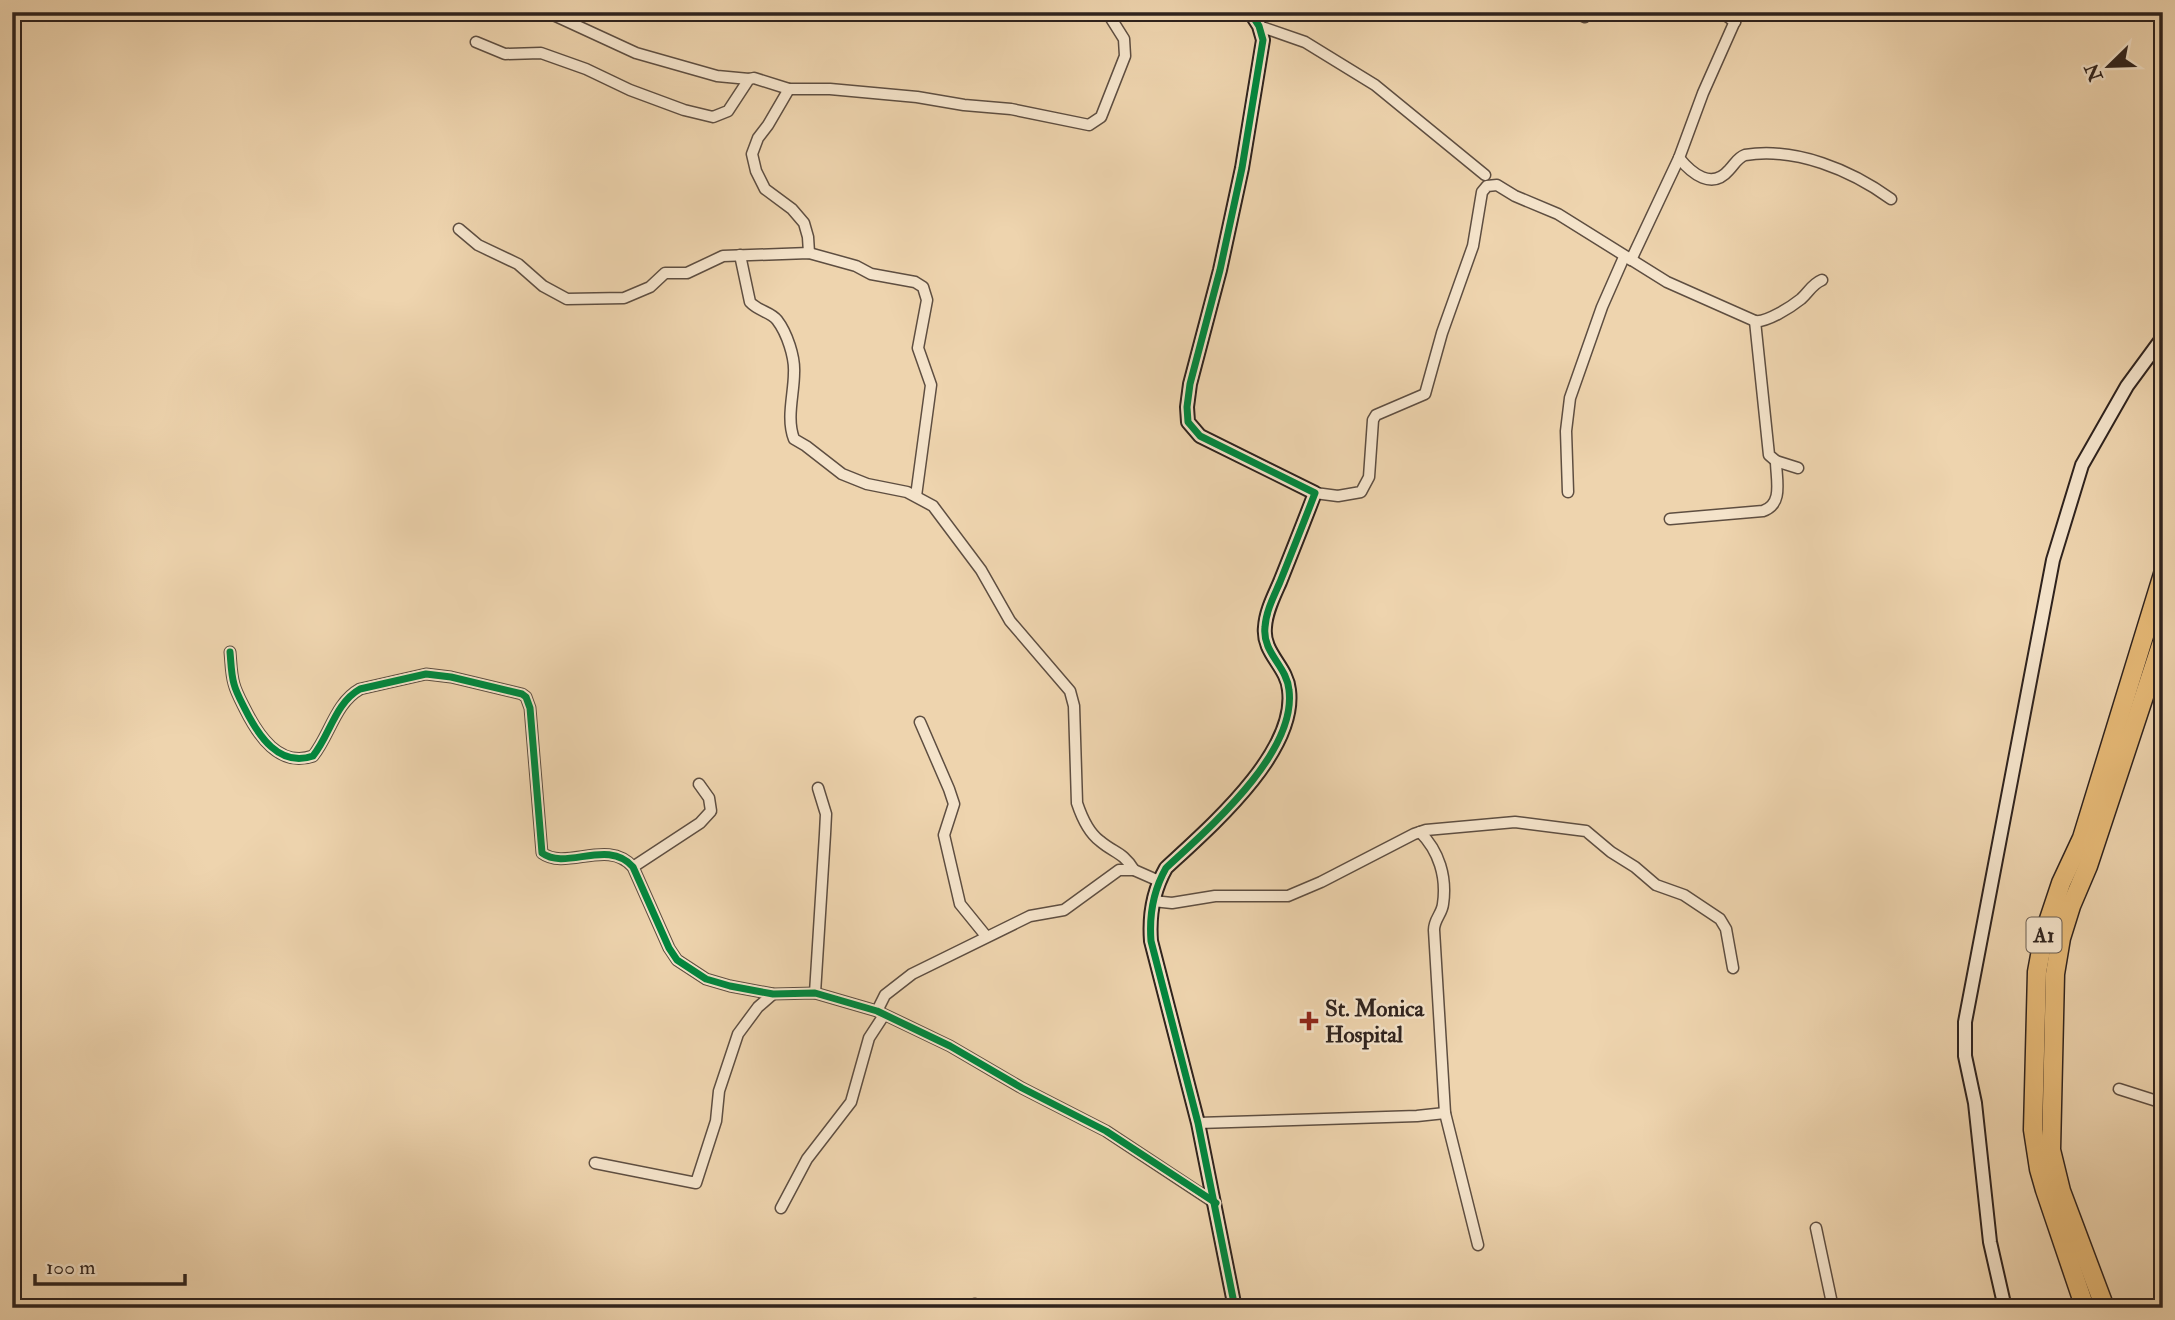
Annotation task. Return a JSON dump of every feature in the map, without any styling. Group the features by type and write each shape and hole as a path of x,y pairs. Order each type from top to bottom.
{"highway":[{"name":"A1","path":"2085,1308 2045,1190 2033,1130 2038,972 2044,934 2061,883 2082,838 2163,574"},
{"name":"A1","path":"2105,1308 2061,1191 2051,1150 2055,974 2061,938 2071,906 2088,866 2163,639"}],"street":[{"path":"548,12 636,53 717,76 754,78 789,89 830,89 901,95 1011,109 1089,125 1101,117 1125,55 1124,38 1107,12"},
{"path":"1250,12 1259,26 1263,40 1242,168 1220,270 1190,384 1187,414 1192,430 1200,436 1315,493 1338,496 1361,492 1369,477 1373,420 1376,415 1416,400 1427,390 1442,332 1474,246 1484,188 1492,184 1539,204 1683,290 1755,321 1768,320 1798,301 1814,284 1822,280"},
{"path":"1574,12 1585,17 1590,12"},
{"path":"1568,492 1566,431 1570,398 1602,307 1679,158 1703,93 1737,17 1721,12"},
{"path":"1259,26 1305,42 1375,85 1485,175"},
{"path":"476,42 505,54 541,53 586,69 667,105 713,117 728,111 749,79"},
{"path":"789,89 758,138 752,154 756,171 765,189 792,209 804,223 809,253"},
{"path":"1679,158 1696,175 1712,180 1719,179 1737,159 1745,155 1796,156 1858,177 1891,199"},
{"path":"458,229 478,245 517,264 552,292 572,300 624,298 650,287 665,273 687,273 715,259 740,255 809,253 856,266 871,274 915,282 925,291 927,300 918,348 930,385 916,496"},
{"path":"740,255 750,302 755,308 776,318 789,345 794,367 791,416 794,439 842,474 867,484 916,496 937,511 981,570 1010,621 1070,691 1074,706 1077,803 1096,838 1124,855 1134,870"},
{"path":"1670,519 1771,508 1776,502 1776,461 1768,450 1755,321"},
{"path":"2005,1308 1990,1242 1975,1103 1965,1056 1965,1022 2053,560 2082,465 2127,386 2163,337"},
{"path":"1776,461 1798,468"},
{"path":"1235,1308 1216,1203 1151,941 1150,925 1153,901 1166,868 1248,786 1263,768 1279,739 1290,704 1289,687 1265,641 1265,626 1315,493"},
{"path":"230,652 234,686 247,714 265,742 279,753 292,758 306,759 313,756 321,746 339,709 351,694 360,689 426,674 451,677 522,694 530,708 542,853 554,858 612,855 626,859 633,867 668,948 677,960 706,979 730,986 773,994 815,993 880,1013 950,1045 1022,1088 1106,1131 1216,1203"},
{"path":"920,723 954,804 944,835 960,904 986,936"},
{"path":"633,867 700,823 710,811 709,798 699,784"},
{"path":"815,993 825,834 825,814 818,788"},
{"path":"1153,901 1172,903 1215,896 1288,896 1420,832 1499,822 1572,828 1586,831 1656,885 1684,895 1720,919 1726,929 1733,968"},
{"path":"1420,832 1437,852 1442,876 1443,904 1434,930 1445,1113 1478,1245"},
{"path":"781,1209 807,1160 851,1102 869,1038 885,995 912,974 986,936 1030,916 1064,910 1119,870 1134,870 1159,881"},
{"path":"595,1163 696,1183 716,1121 719,1091 738,1034 758,1007 773,994"},
{"path":"2119,1089 2163,1102"},
{"path":"1198,1123 1445,1113"},
{"path":"1816,1228 1833,1308"}],"cycle path":[{"path":"1235,1308 1198,1123 1151,941 1151,913 1155,894 1166,868 1247,788 1279,739 1288,714 1289,690 1284,674 1267,644 1266,621 1315,493 1200,436 1188,422 1190,384 1220,270 1242,168 1263,40 1259,26 1250,12"},
{"path":"230,652 235,687 250,719 271,747 290,757 313,756 344,702 360,689 426,674 451,677 522,694 530,708 542,853 563,859 600,855 623,859 633,867 677,960 706,979 730,986 773,994 815,993 877,1011 950,1046 1022,1088 1106,1131 1216,1203"}],"place":[{"name":"St. Monica Hospital","path":"1309,1021"}]}
